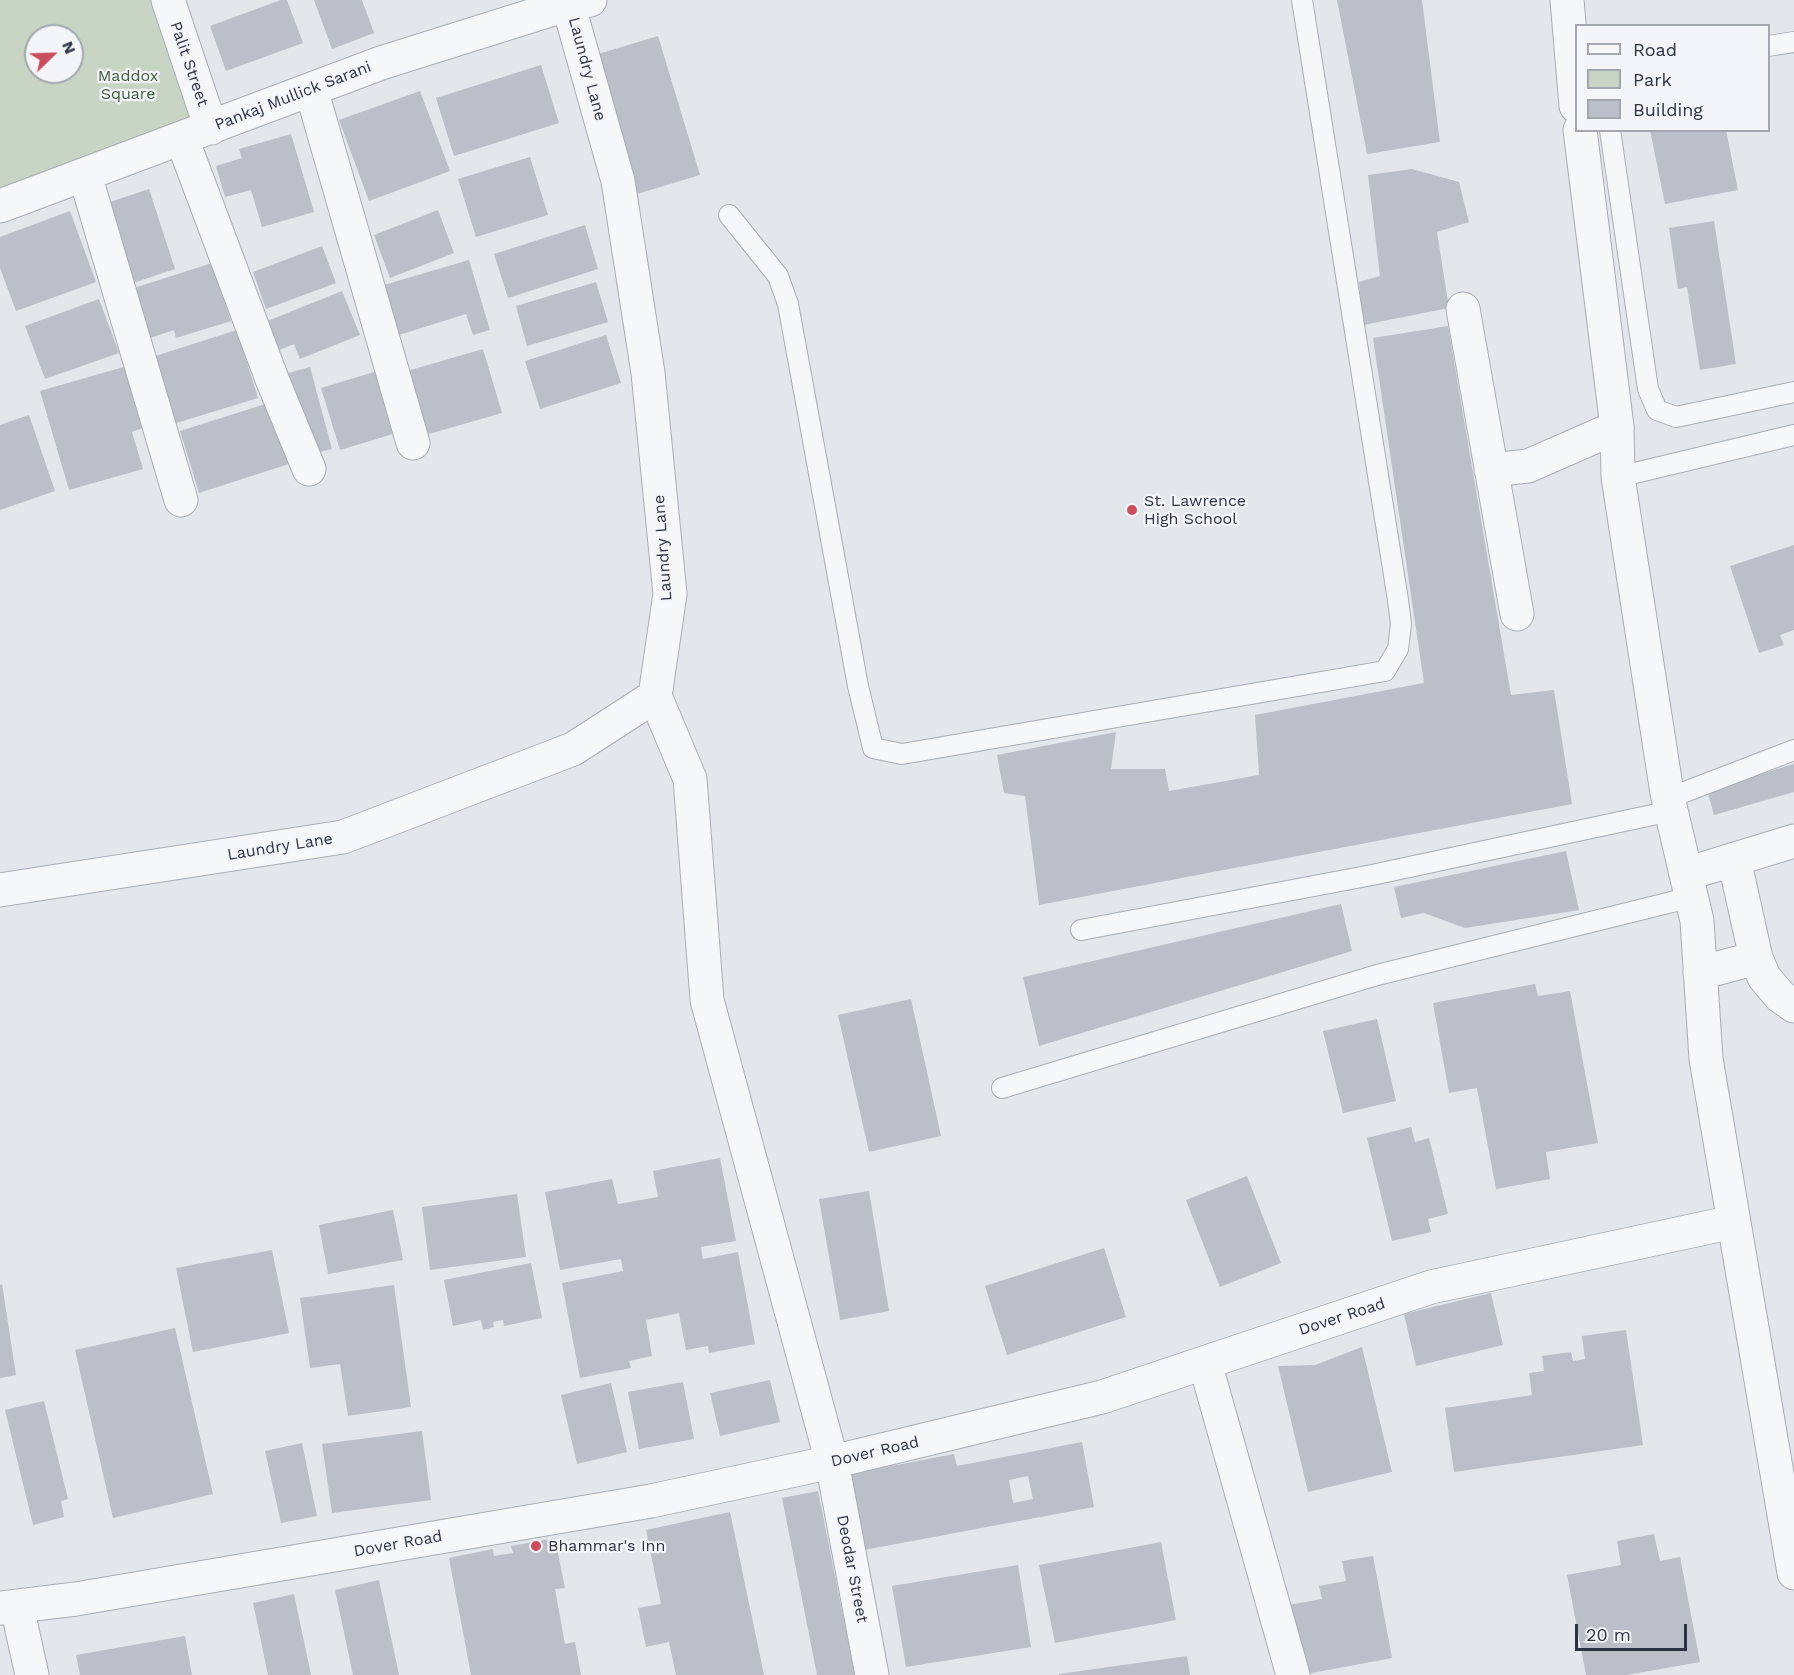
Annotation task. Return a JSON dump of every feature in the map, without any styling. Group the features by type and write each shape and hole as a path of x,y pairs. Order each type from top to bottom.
{"street":[{"name":"Palit Street","path":"168,0 197,133 268,369 309,469"},
{"path":"1567,0 1575,94"},
{"name":"Pankaj Mullick Sarani","path":"0,206 381,63 576,1"},
{"name":"Laundry Lane","path":"0,890 343,837 573,750 655,696 670,594 648,373 618,181 576,1"},
{"path":"311,89 413,443"},
{"path":"1580,132 1617,427 1618,477 1670,805 1697,921 1706,1059 1794,1573"},
{"path":"86,175 181,500"},
{"path":"1463,309 1517,614"},
{"path":"1491,470 1528,466 1617,427"},
{"name":"Deodar Street","path":"655,696 690,779 707,1000 832,1462 872,1675"},
{"path":"1689,886 1734,859 1794,841"},
{"path":"1734,859 1756,958 1764,977 1780,996 1794,1005"},
{"path":"1700,973 1756,958"},
{"name":"Dover Road","path":"8,1607 99,1596 639,1503 832,1462 1102,1397 1431,1287 1733,1222"},
{"path":"1205,1363 1293,1675"},
{"path":"8,1607 32,1675"}],"lane":[{"path":"729,215 778,276 788,304 858,686 873,748 902,754 1385,671 1398,649 1401,624 1302,0"},
{"path":"1770,46 1794,42"},
{"path":"1610,132 1648,389 1657,410 1677,417 1794,392"},
{"path":"1618,477 1794,435"},
{"path":"1081,930 1372,875 1670,805 1794,750"},
{"path":"1002,1089 1377,975 1689,886"}],"green space":[{"name":"Maddox Square","path":"0,0 159,0 201,120 0,194"}],"building":[{"path":"281,0 287,0 303,43 226,71 210,26"},
{"path":"314,0 362,0 374,33 332,49"},
{"path":"1337,0 1422,0 1440,142 1367,154"},
{"path":"658,36 700,175 637,194 595,55"},
{"path":"541,65 559,123 454,156 436,98"},
{"path":"420,91 450,171 369,201 339,120"},
{"path":"1650,132 1726,132 1738,190 1665,204"},
{"path":"291,134 314,212 262,227 251,190 225,197 216,166 242,158 239,149"},
{"path":"530,157 548,215 476,237 458,179"},
{"path":"1412,169 1459,182 1469,222 1437,232 1449,308 1363,325 1359,282 1380,276 1368,175"},
{"path":"149,189 175,269 130,284 104,204"},
{"path":"438,210 454,253 390,278 374,235"},
{"path":"70,211 96,282 16,311 0,268 0,237"},
{"path":"1714,221 1736,364 1700,370 1687,287 1678,289 1669,228"},
{"path":"585,225 598,269 508,298 494,254"},
{"path":"322,246 336,283 266,309 253,272"},
{"path":"469,260 490,330 473,335 466,314 399,335 384,285"},
{"path":"212,263 231,321 176,338 174,330 144,340 128,290"},
{"path":"596,282 608,322 527,346 516,306"},
{"path":"342,291 360,335 300,359 294,344 272,353 260,324"},
{"path":"99,299 119,353 45,379 25,326"},
{"path":"1448,326 1511,695 1554,690 1572,804 1039,905 1025,796 1004,793 997,755 1116,732 1111,769 1165,769 1169,791 1259,775 1255,715 1424,683 1373,338"},
{"path":"237,330 258,398 173,424 152,357"},
{"path":"606,335 621,383 540,409 525,361"},
{"path":"483,349 502,413 415,438 397,374"},
{"path":"127,366 145,427 132,432 143,469 69,490 40,391"},
{"path":"310,367 332,449 307,455 285,374"},
{"path":"384,369 403,431 340,450 321,388"},
{"path":"275,401 295,462 199,493 180,431"},
{"path":"29,415 55,491 0,510 0,425"},
{"path":"1794,545 1794,630 1780,635 1784,645 1759,653 1730,566"},
{"path":"1794,764 1794,792 1714,815 1707,790"},
{"path":"1566,851 1579,910 1465,928 1424,913 1401,918 1394,887"},
{"path":"1341,904 1352,951 1039,1046 1023,977"},
{"path":"1535,984 1538,996 1570,991 1598,1143 1546,1152 1550,1179 1496,1189 1477,1088 1449,1093 1433,1003"},
{"path":"911,999 941,1136 869,1152 838,1015"},
{"path":"1377,1019 1396,1101 1343,1113 1323,1031"},
{"path":"1411,1127 1415,1142 1429,1138 1448,1214 1428,1219 1431,1232 1392,1241 1367,1138"},
{"path":"720,1158 736,1241 701,1247 703,1259 738,1252 755,1344 709,1353 708,1346 686,1350 679,1313 646,1320 652,1356 629,1361 631,1368 580,1378 562,1283 623,1271 621,1259 560,1270 545,1192 612,1179 618,1204 658,1197 653,1171"},
{"path":"1247,1176 1281,1263 1220,1287 1186,1200"},
{"path":"869,1191 889,1311 840,1320 819,1199"},
{"path":"517,1194 526,1257 430,1270 422,1207"},
{"path":"393,1210 403,1260 328,1274 319,1225"},
{"path":"1104,1248 1126,1317 1007,1355 985,1286"},
{"path":"272,1250 289,1333 193,1352 176,1268"},
{"path":"531,1263 542,1318 504,1326 503,1320 493,1322 494,1327 483,1330 481,1320 453,1326 444,1280"},
{"path":"2,1284 16,1375 0,1378 0,1285"},
{"path":"394,1285 411,1407 348,1416 340,1364 310,1368 300,1298"},
{"path":"1491,1293 1503,1345 1416,1366 1404,1314"},
{"path":"175,1328 213,1494 113,1518 75,1350"},
{"path":"1626,1330 1643,1445 1454,1472 1445,1408 1532,1395 1529,1373 1544,1371 1542,1356 1571,1352 1573,1361 1585,1359 1582,1336"},
{"path":"1362,1347 1392,1472 1308,1492 1278,1366 1315,1365"},
{"path":"770,1380 780,1422 720,1436 710,1393"},
{"path":"683,1382 694,1439 639,1449 628,1392"},
{"path":"611,1383 627,1452 577,1464 561,1395"},
{"path":"44,1401 68,1499 61,1501 64,1517 33,1525 5,1410"},
{"path":"422,1431 431,1500 332,1513 322,1444"},
{"path":"1082,1442 1094,1507 864,1550 850,1474 954,1454 957,1466","holes":["1028,1476 1033,1499 1013,1503 1009,1480"]},
{"path":"302,1443 317,1516 281,1523 265,1451"},
{"path":"818,1491 855,1675 817,1675 782,1498"},
{"path":"730,1512 764,1675 676,1675 669,1642 646,1647 638,1608 661,1604 646,1530"},
{"path":"1654,1534 1660,1561 1680,1557 1700,1662 1627,1675 1586,1675 1567,1575 1621,1565 1617,1541"},
{"path":"555,1538 565,1588 555,1589 565,1644 575,1642 581,1675 471,1675 449,1558 493,1549 494,1556 513,1553 511,1546"},
{"path":"1161,1542 1176,1620 1055,1643 1039,1565"},
{"path":"1373,1556 1392,1658 1307,1674 1301,1641 1290,1643 1283,1606 1322,1599 1319,1586 1346,1581 1342,1561"},
{"path":"1018,1565 1031,1647 906,1667 892,1586"},
{"path":"379,1580 399,1675 353,1675 335,1590"},
{"path":"294,1594 311,1675 268,1675 253,1603"},
{"path":"185,1636 192,1675 80,1675 76,1655"},
{"path":"1187,1656 1190,1675 1059,1675 1059,1674"}],"place":[{"name":"St. Lawrence High School","path":"1132,510"},
{"name":"Bhammar's Inn","path":"536,1546"}]}
